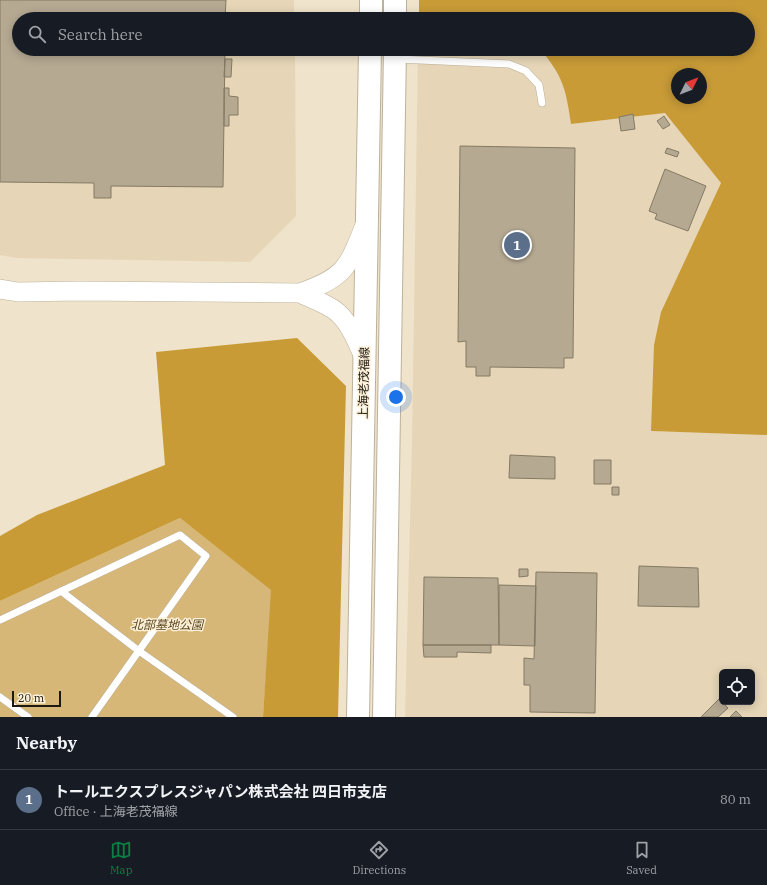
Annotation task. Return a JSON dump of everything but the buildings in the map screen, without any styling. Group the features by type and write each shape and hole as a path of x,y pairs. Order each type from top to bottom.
{"main road":[{"path":"371,0 371,12"},
{"path":"395,0 395,12"},
{"name":"上海老茂福線","path":"358,717 370,56"},
{"path":"384,717 395,56"}],"street":[{"path":"0,289 18,292 300,293 330,281 341,272 349,262 367,220"},
{"path":"300,293 336,311 345,321 355,337 364,359"}],"lane":[{"path":"418,56 509,64 526,71 539,85 542,103"},
{"path":"0,620 180,535 206,556 92,717"},
{"path":"61,591 139,651 233,717"},
{"path":"0,697 28,717"}],"shaded area":[{"path":"0,0 294,0 294,12 12,12 12,56 295,56 296,216 250,262 16,258 0,255"},
{"path":"419,0 767,0 767,435 651,431 654,345 661,312 721,183 665,113 571,124 565,92 559,75 546,56 755,56 755,12 419,12"},
{"path":"418,56 546,56 553,64 561,78 567,96 571,124 665,113 721,183 661,312 651,431 767,435 767,717 405,717 412,442"},
{"path":"297,338 346,386 338,717 263,717 271,590 180,518 0,601 0,536 37,515 165,465 156,352"}],"green space":[{"name":"北部墓地公園","path":"180,518 272,590 263,717 0,717 0,601"}],"place":[{"name":"トールエクスプレスジャパン株式会社 四日市支店","path":"517,245"}]}
